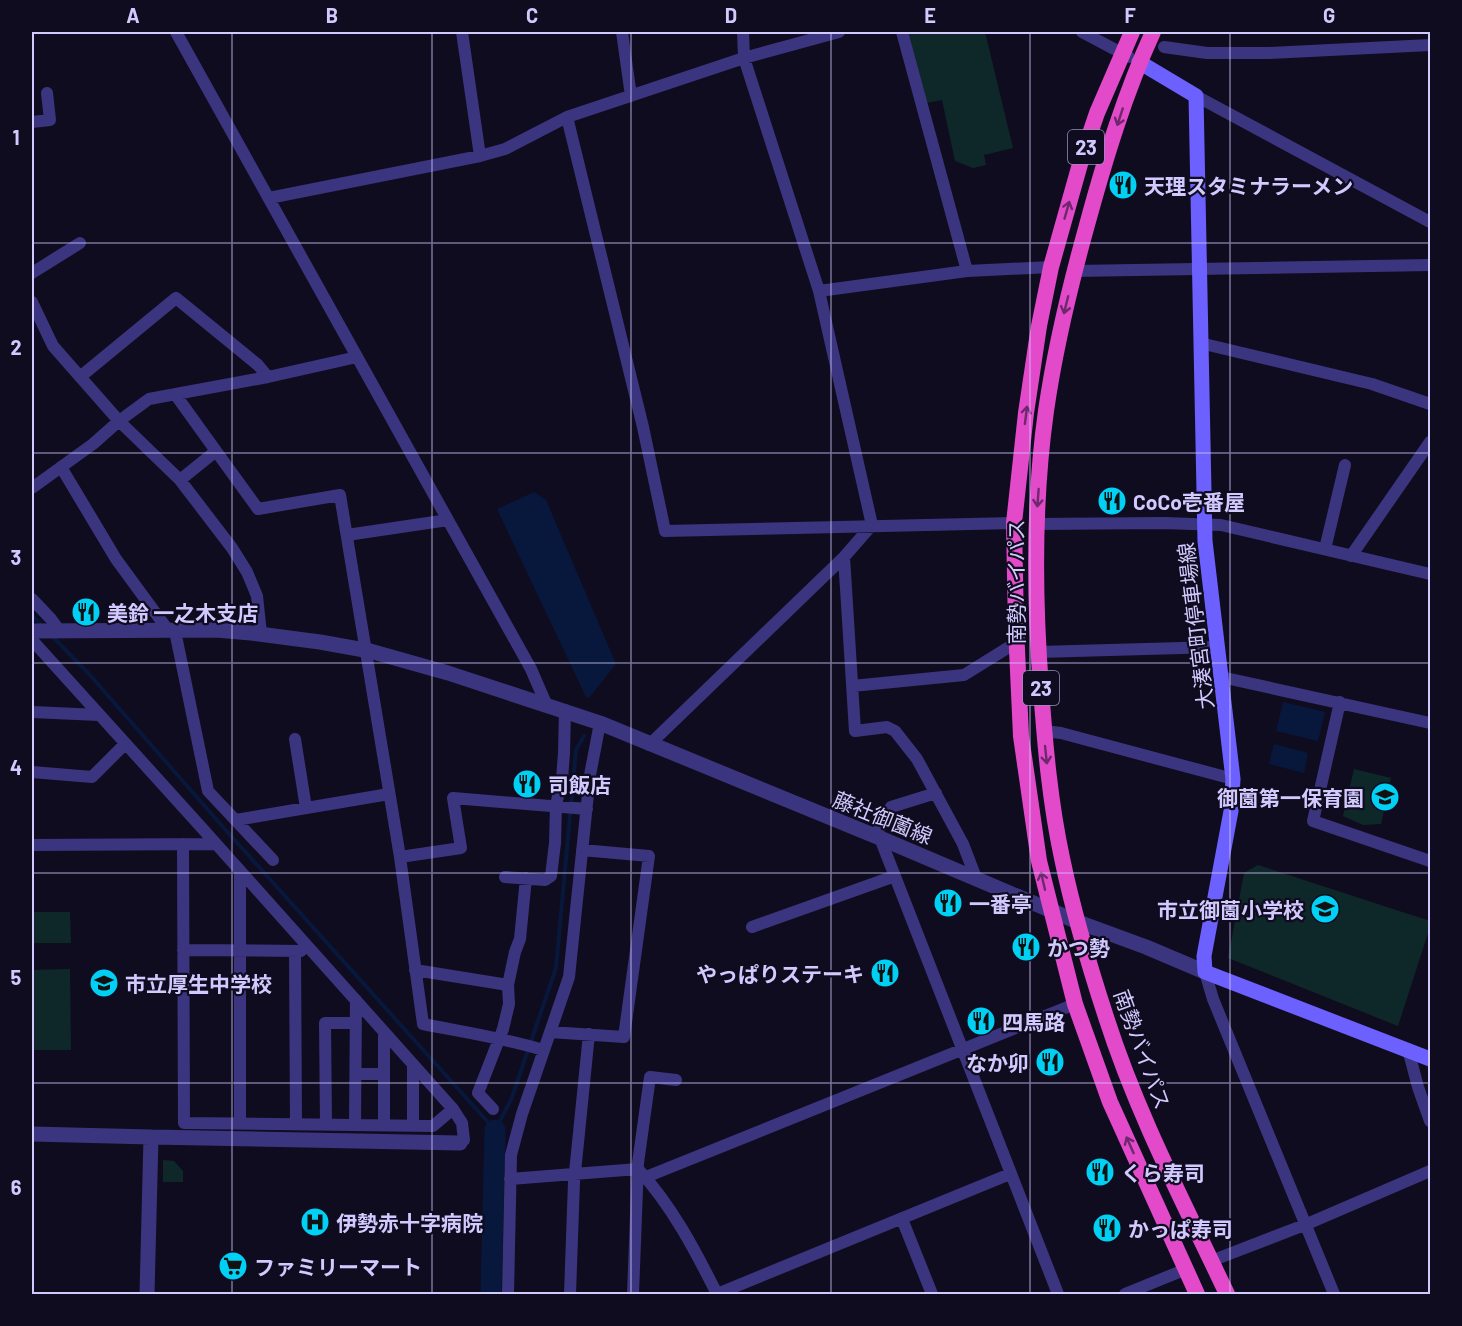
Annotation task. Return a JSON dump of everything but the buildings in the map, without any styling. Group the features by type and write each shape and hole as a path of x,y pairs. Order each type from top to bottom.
{"highway":[{"name":"南勢バイパス","path":"1132,32 1097,113 1082,157 1051,267 1034,359 1014,523 1021,736 1039,861 1075,1004 1110,1102 1184,1270 1197,1294"},
{"name":"南勢バイパス","path":"1154,32 1139,62 1106,161 1074,271 1062,323 1046,412 1036,524 1035,607 1050,793 1062,858 1078,922 1106,1017 1139,1109 1227,1294"}],"main road":[{"path":"1139,62 1196,96"},
{"name":"大湊宮町停車場線","path":"1196,96 1204,524 1233,762 1232,811 1204,956 1205,972"},
{"path":"1205,972 1431,1059"}],"street":[{"path":"176,32 531,669 547,706"},
{"path":"462,32 480,156"},
{"path":"622,32 631,96"},
{"path":"744,32 744,58 819,291 872,525"},
{"path":"269,198 505,149 567,117 744,58 839,32"},
{"path":"902,32 967,272"},
{"path":"1083,32 1139,62"},
{"path":"1105,44 1110,32"},
{"path":"1164,47 1207,53 1269,53 1431,45"},
{"path":"32,122 50,120 47,93"},
{"path":"1196,96 1431,222"},
{"path":"567,117 643,428 665,531 1014,523"},
{"path":"32,273 81,243"},
{"path":"1074,271 1431,265"},
{"path":"819,291 967,272 1051,267"},
{"path":"80,377 176,298 258,365 268,377"},
{"path":"32,302 53,346 119,421 180,480 232,548 248,572 257,596 261,634"},
{"path":"1200,343 1372,384 1431,404"},
{"path":"32,488 93,444 149,399 268,377 357,357"},
{"path":"175,393 258,509 340,495 400,857 423,1024 519,1042 539,1048"},
{"path":"1351,556 1431,442"},
{"path":"180,480 216,451"},
{"path":"1325,549 1345,465"},
{"path":"61,467 116,559 171,631 208,791 273,860"},
{"path":"347,535 448,520"},
{"path":"1036,524 1221,525 1431,574"},
{"path":"649,745 844,557 872,525"},
{"path":"844,557 855,731 887,727 895,731 917,759 936,793 963,844 976,878"},
{"path":"32,599 59,631"},
{"name":"藤社御薗線","path":"33,634 59,631 216,630 261,634 365,651 448,673 600,723 1078,922 1205,972"},
{"path":"32,1134 460,1143 464,1140 464,1128 453,1109 99,716 33,634"},
{"path":"852,686 964,675 1017,642"},
{"path":"1038,652 1218,647"},
{"path":"1221,677 1431,723"},
{"path":"1340,702 1313,820 1431,861"},
{"path":"505,877 545,880 552,876 562,779 565,711"},
{"path":"32,712 99,716"},
{"path":"508,1294 512,1146 539,1048 550,1032 569,976 585,809 600,723"},
{"path":"1044,731 1061,733 1233,779"},
{"path":"295,740 306,808"},
{"path":"32,772 92,777 125,744"},
{"path":"936,793 891,807 878,837 964,1050 1058,1294"},
{"path":"236,820 389,794"},
{"path":"400,857 460,848 453,798 585,809"},
{"path":"32,844 215,844"},
{"path":"183,844 184,1123 433,1126 453,1109"},
{"path":"550,1032 624,1037 649,856 582,850"},
{"path":"240,871 240,1123"},
{"path":"752,927 895,876"},
{"path":"493,1109 478,1093 499,1040 509,1004 508,985 520,939 526,879"},
{"path":"183,950 312,951"},
{"path":"295,951 296,1124"},
{"path":"415,970 508,985"},
{"path":"1205,972 1213,999 1334,1294"},
{"path":"355,1125 356,1000"},
{"path":"510,1179 575,1173 642,1173 964,1050 1075,1004"},
{"path":"326,1124 325,1023 356,1023"},
{"path":"384,1032 384,1125"},
{"path":"570,1294 575,1173 589,1035"},
{"path":"1408,1049 1418,1087 1431,1121"},
{"path":"413,1064 413,1126"},
{"path":"356,1074 384,1074"},
{"path":"633,1294 650,1077 676,1080"},
{"path":"147,1294 151,1137"},
{"path":"1211,1261 1431,1172"},
{"path":"642,1173 687,1235 717,1294 1010,1174"},
{"path":"902,1219 932,1294"},
{"path":"1125,1294 1184,1270"}],"green space":[{"path":"906,32 985,32 1013,148 984,155 986,165 973,168 955,161 942,100 926,103"},
{"path":"1354,769 1391,778 1381,824 1363,825 1343,816"},
{"path":"1258,865 1430,921 1398,1026 1228,958 1244,873"},
{"path":"32,912 70,912 71,943 32,943"},
{"path":"70,969 71,1050 32,1050 32,970"},
{"path":"163,1160 174,1161 183,1171 183,1182 163,1182"}],"water":[{"path":"534,492 546,500 616,664 589,698 586,697 497,509"},
{"path":"1283,702 1325,712 1318,741 1276,731"},
{"path":"1274,744 1308,753 1304,773 1269,764"}],"waterway":[{"path":"32,615 42,626"},
{"path":"51,635 89,674 495,1130 511,1100 556,968 576,750 584,736"},
{"path":"491,1294 495,1130"}],"place":[{"name":"天理スタミナラーメン","path":"1123,185"},
{"name":"CoCo壱番屋","path":"1112,501"},
{"name":"美鈴 一之木支店","path":"86,612"},
{"name":"司飯店","path":"527,784"},
{"name":"御薗第一保育園","path":"1385,797"},
{"name":"一番亭","path":"948,903"},
{"name":"市立御薗小学校","path":"1325,909"},
{"name":"かつ勢","path":"1026,947"},
{"name":"やっぱりステーキ","path":"885,973"},
{"name":"市立厚生中学校","path":"104,983"},
{"name":"四馬路","path":"981,1021"},
{"name":"なか卯","path":"1050,1062"},
{"name":"くら寿司","path":"1100,1172"},
{"name":"伊勢赤十字病院","path":"315,1222"},
{"name":"かっぱ寿司","path":"1107,1228"},
{"name":"ファミリーマート","path":"233,1266"}]}
